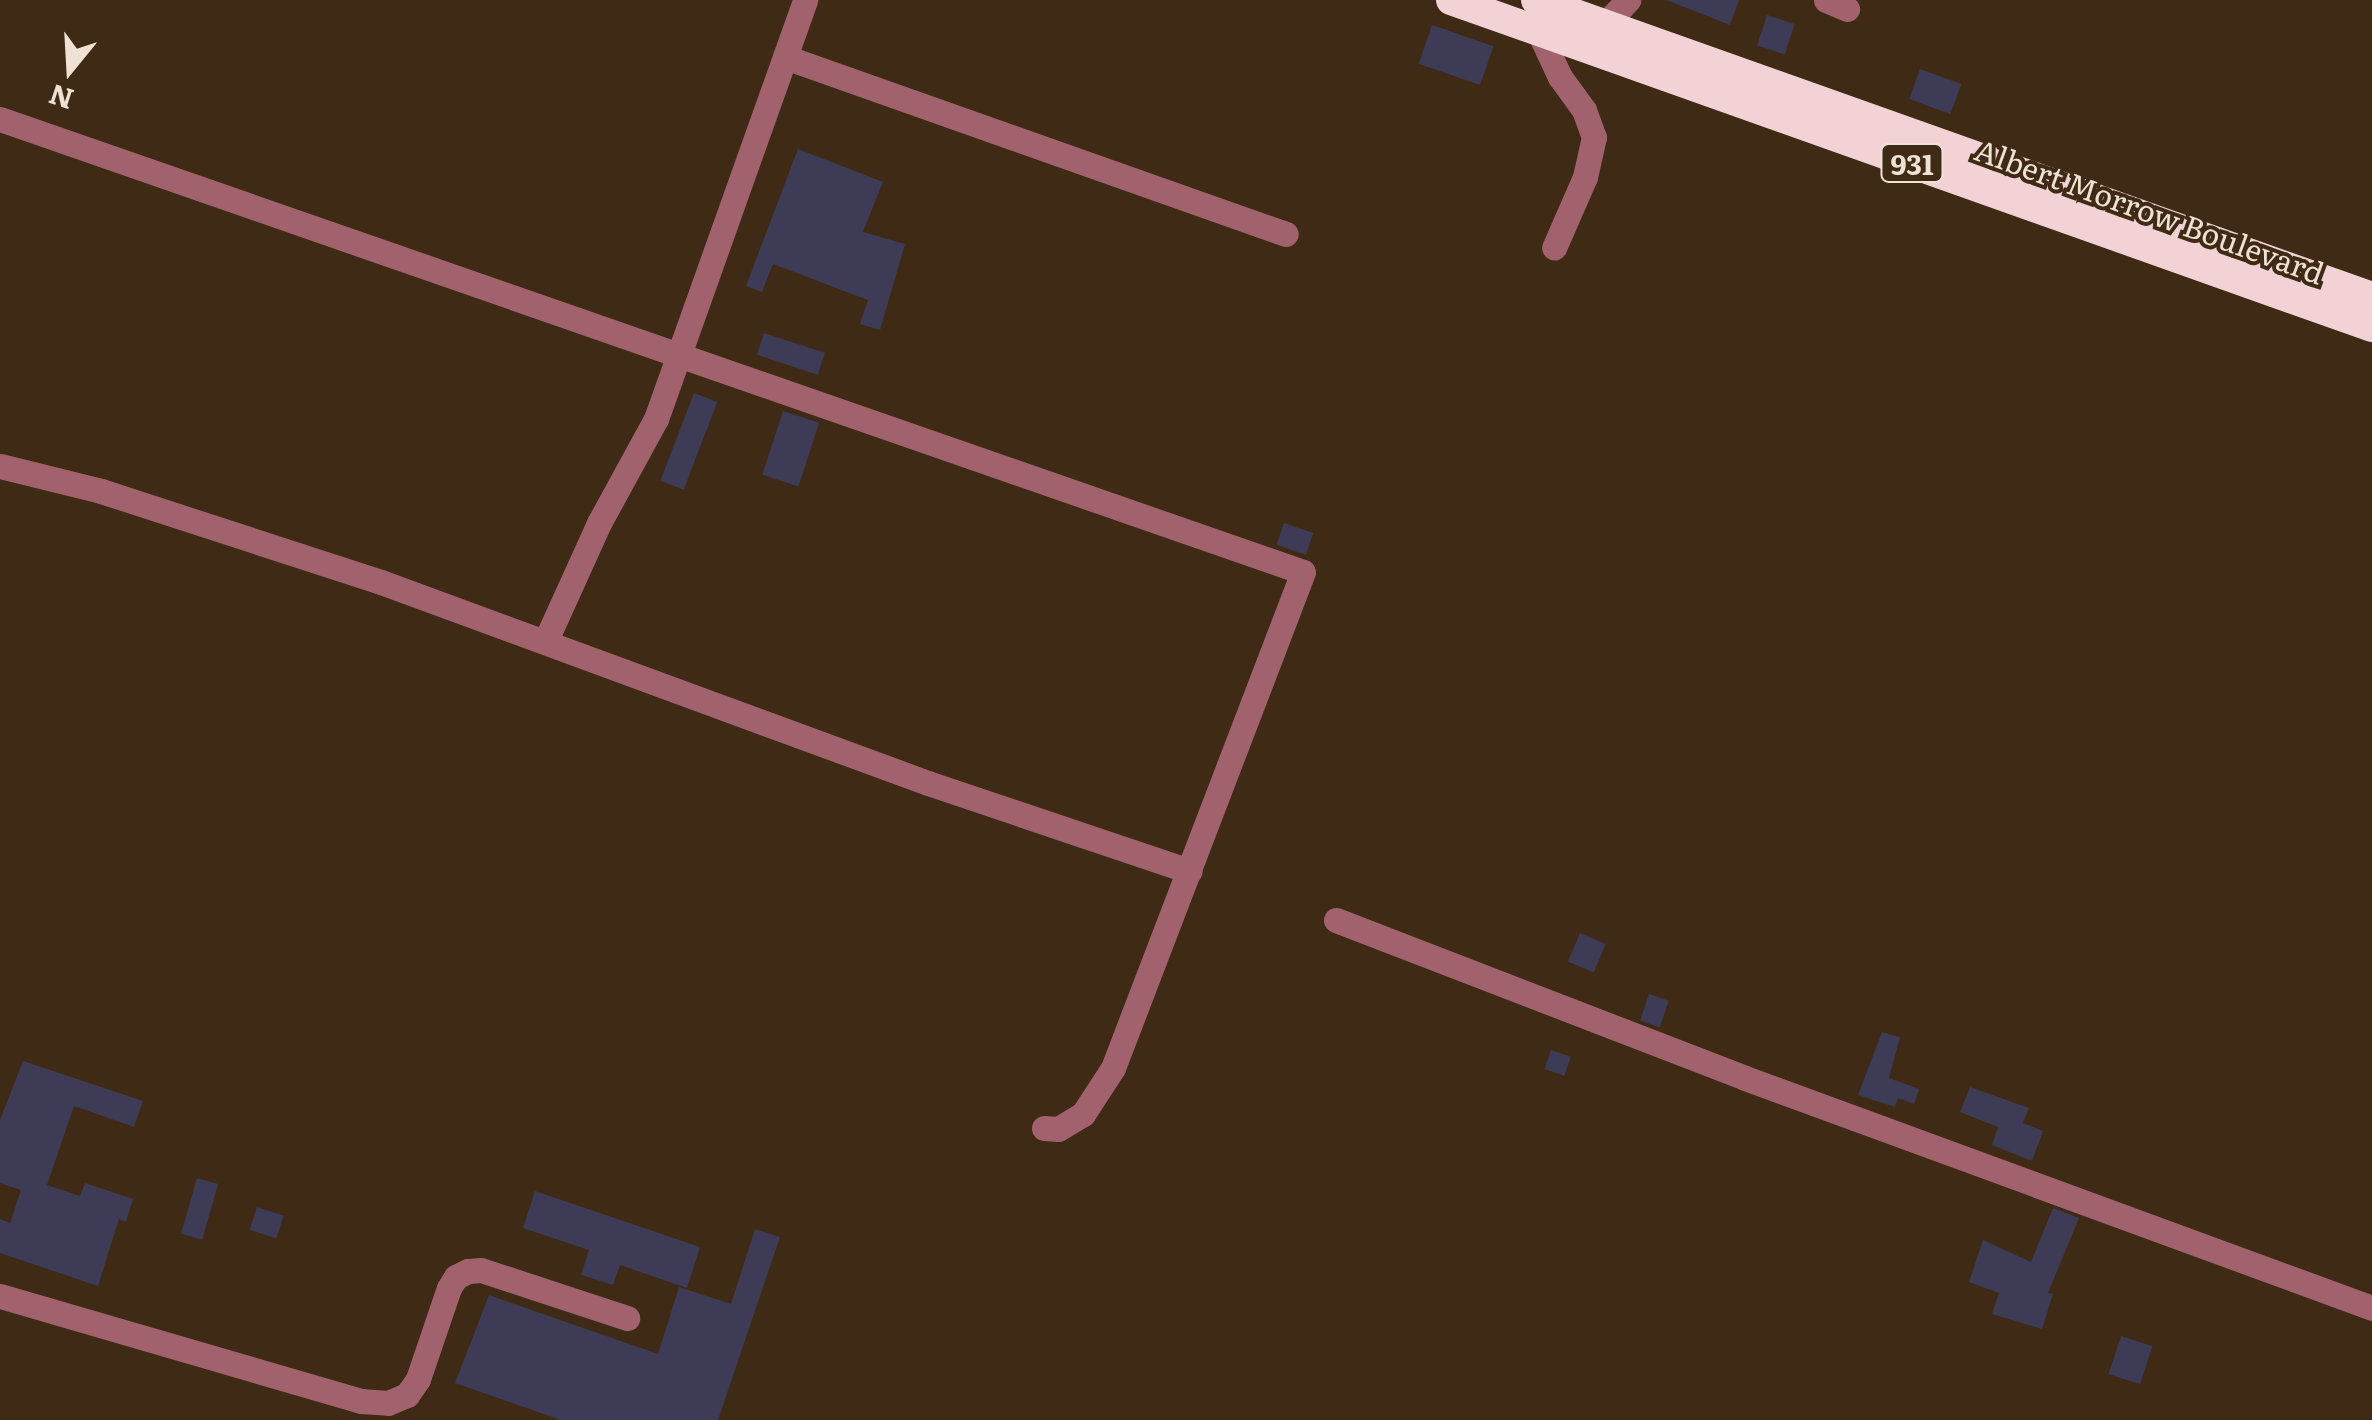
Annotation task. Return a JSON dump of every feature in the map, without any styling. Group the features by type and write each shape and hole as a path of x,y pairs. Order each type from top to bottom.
{"highway":[{"name":"Albert Morrow Boulevard","path":"1451,0 1537,8 1604,25 2372,297"},
{"name":"Albert Morrow Boulevard","path":"1537,8 2372,327"}],"street":[{"path":"546,640 599,522 656,418 804,0"},
{"path":"1604,25 1628,0"},
{"path":"1537,8 1560,77 1584,110 1594,137 1586,176 1554,248"},
{"path":"785,58 1286,234"},
{"path":"0,120 1303,572 1104,1085 1083,1114 1068,1126 1044,1128"},
{"path":"0,466 101,491 546,640 928,783 1190,871"},
{"path":"1336,920 1745,1078 2372,1308"},
{"path":"0,1296 360,1401 388,1403 407,1395 418,1379 450,1288 456,1277 468,1270 482,1270 628,1318"}],"building":[{"path":"1666,0 1739,0 1730,25"},
{"path":"1767,15 1795,24 1785,54 1757,45"},
{"path":"1432,25 1493,46 1480,85 1419,64"},
{"path":"1920,69 1961,84 1950,114 1909,99"},
{"path":"798,149 883,182 863,232 905,244 880,330 860,324 868,300 773,264 762,292 746,286"},
{"path":"764,333 825,353 818,375 757,355"},
{"path":"694,393 717,402 684,490 660,481"},
{"path":"783,411 819,423 798,486 762,475"},
{"path":"1284,523 1313,533 1306,555 1277,545"},
{"path":"1580,933 1606,944 1594,972 1568,962"},
{"path":"1649,994 1669,1001 1660,1027 1640,1020"},
{"path":"1882,1032 1900,1037 1889,1078 1919,1089 1914,1104 1898,1098 1895,1107 1858,1095"},
{"path":"1551,1050 1571,1057 1564,1076 1544,1069"},
{"path":"23,1061 143,1101 134,1127 74,1106 47,1185 80,1196 85,1183 133,1199 126,1222 119,1219 98,1286 0,1253 0,1219 10,1223 21,1190 0,1183 0,1120"},
{"path":"1970,1087 2029,1108 2023,1123 2043,1131 2032,1161 1992,1145 1998,1127 1960,1112"},
{"path":"197,1178 218,1184 202,1240 181,1234"},
{"path":"535,1191 700,1247 687,1288 620,1265 613,1285 581,1275 589,1250 523,1228"},
{"path":"257,1207 284,1216 276,1238 250,1230"},
{"path":"2053,1208 2079,1218 2048,1293 2053,1294 2042,1329 1992,1314 1999,1293 1969,1282 1983,1240 2031,1262"},
{"path":"755,1229 780,1237 718,1420 561,1420 455,1383 489,1295 658,1354 679,1287 731,1304"},
{"path":"2121,1336 2152,1346 2140,1384 2109,1374"}]}
